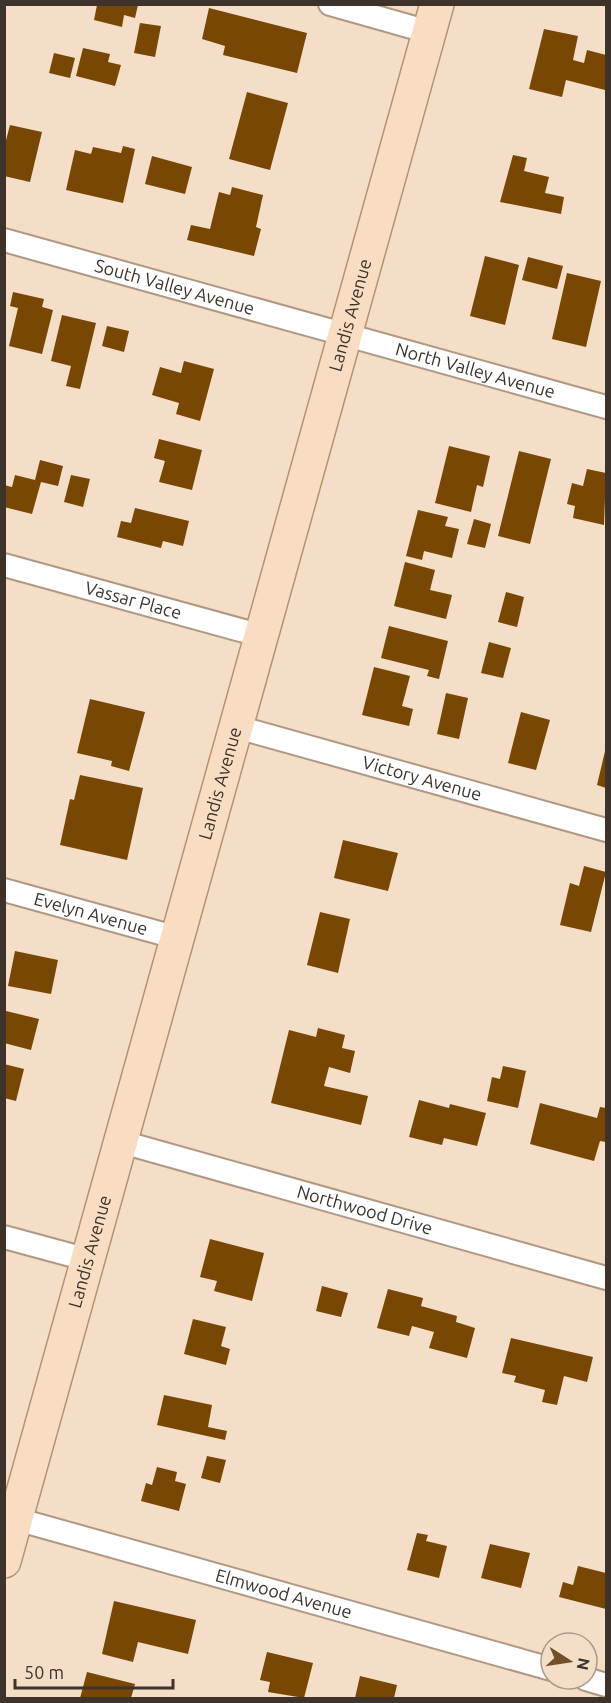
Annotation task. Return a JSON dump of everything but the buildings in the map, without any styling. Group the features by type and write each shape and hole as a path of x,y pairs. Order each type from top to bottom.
{"main road":[{"name":"Landis Avenue","path":"4,1561 433,18"}],"street":[{"path":"330,4 433,18"},
{"name":"South Valley Avenue","path":"4,240 345,334"},
{"name":"North Valley Avenue","path":"345,334 606,407"},
{"name":"Vassar Place","path":"4,565 262,636"},
{"name":"Victory Avenue","path":"237,727 606,830"},
{"name":"Evelyn Avenue","path":"4,890 178,938"},
{"name":"Northwood Drive","path":"122,1142 606,1278"},
{"path":"4,1237 89,1260"},
{"name":"Elmwood Avenue","path":"16,1519 539,1666"}]}
